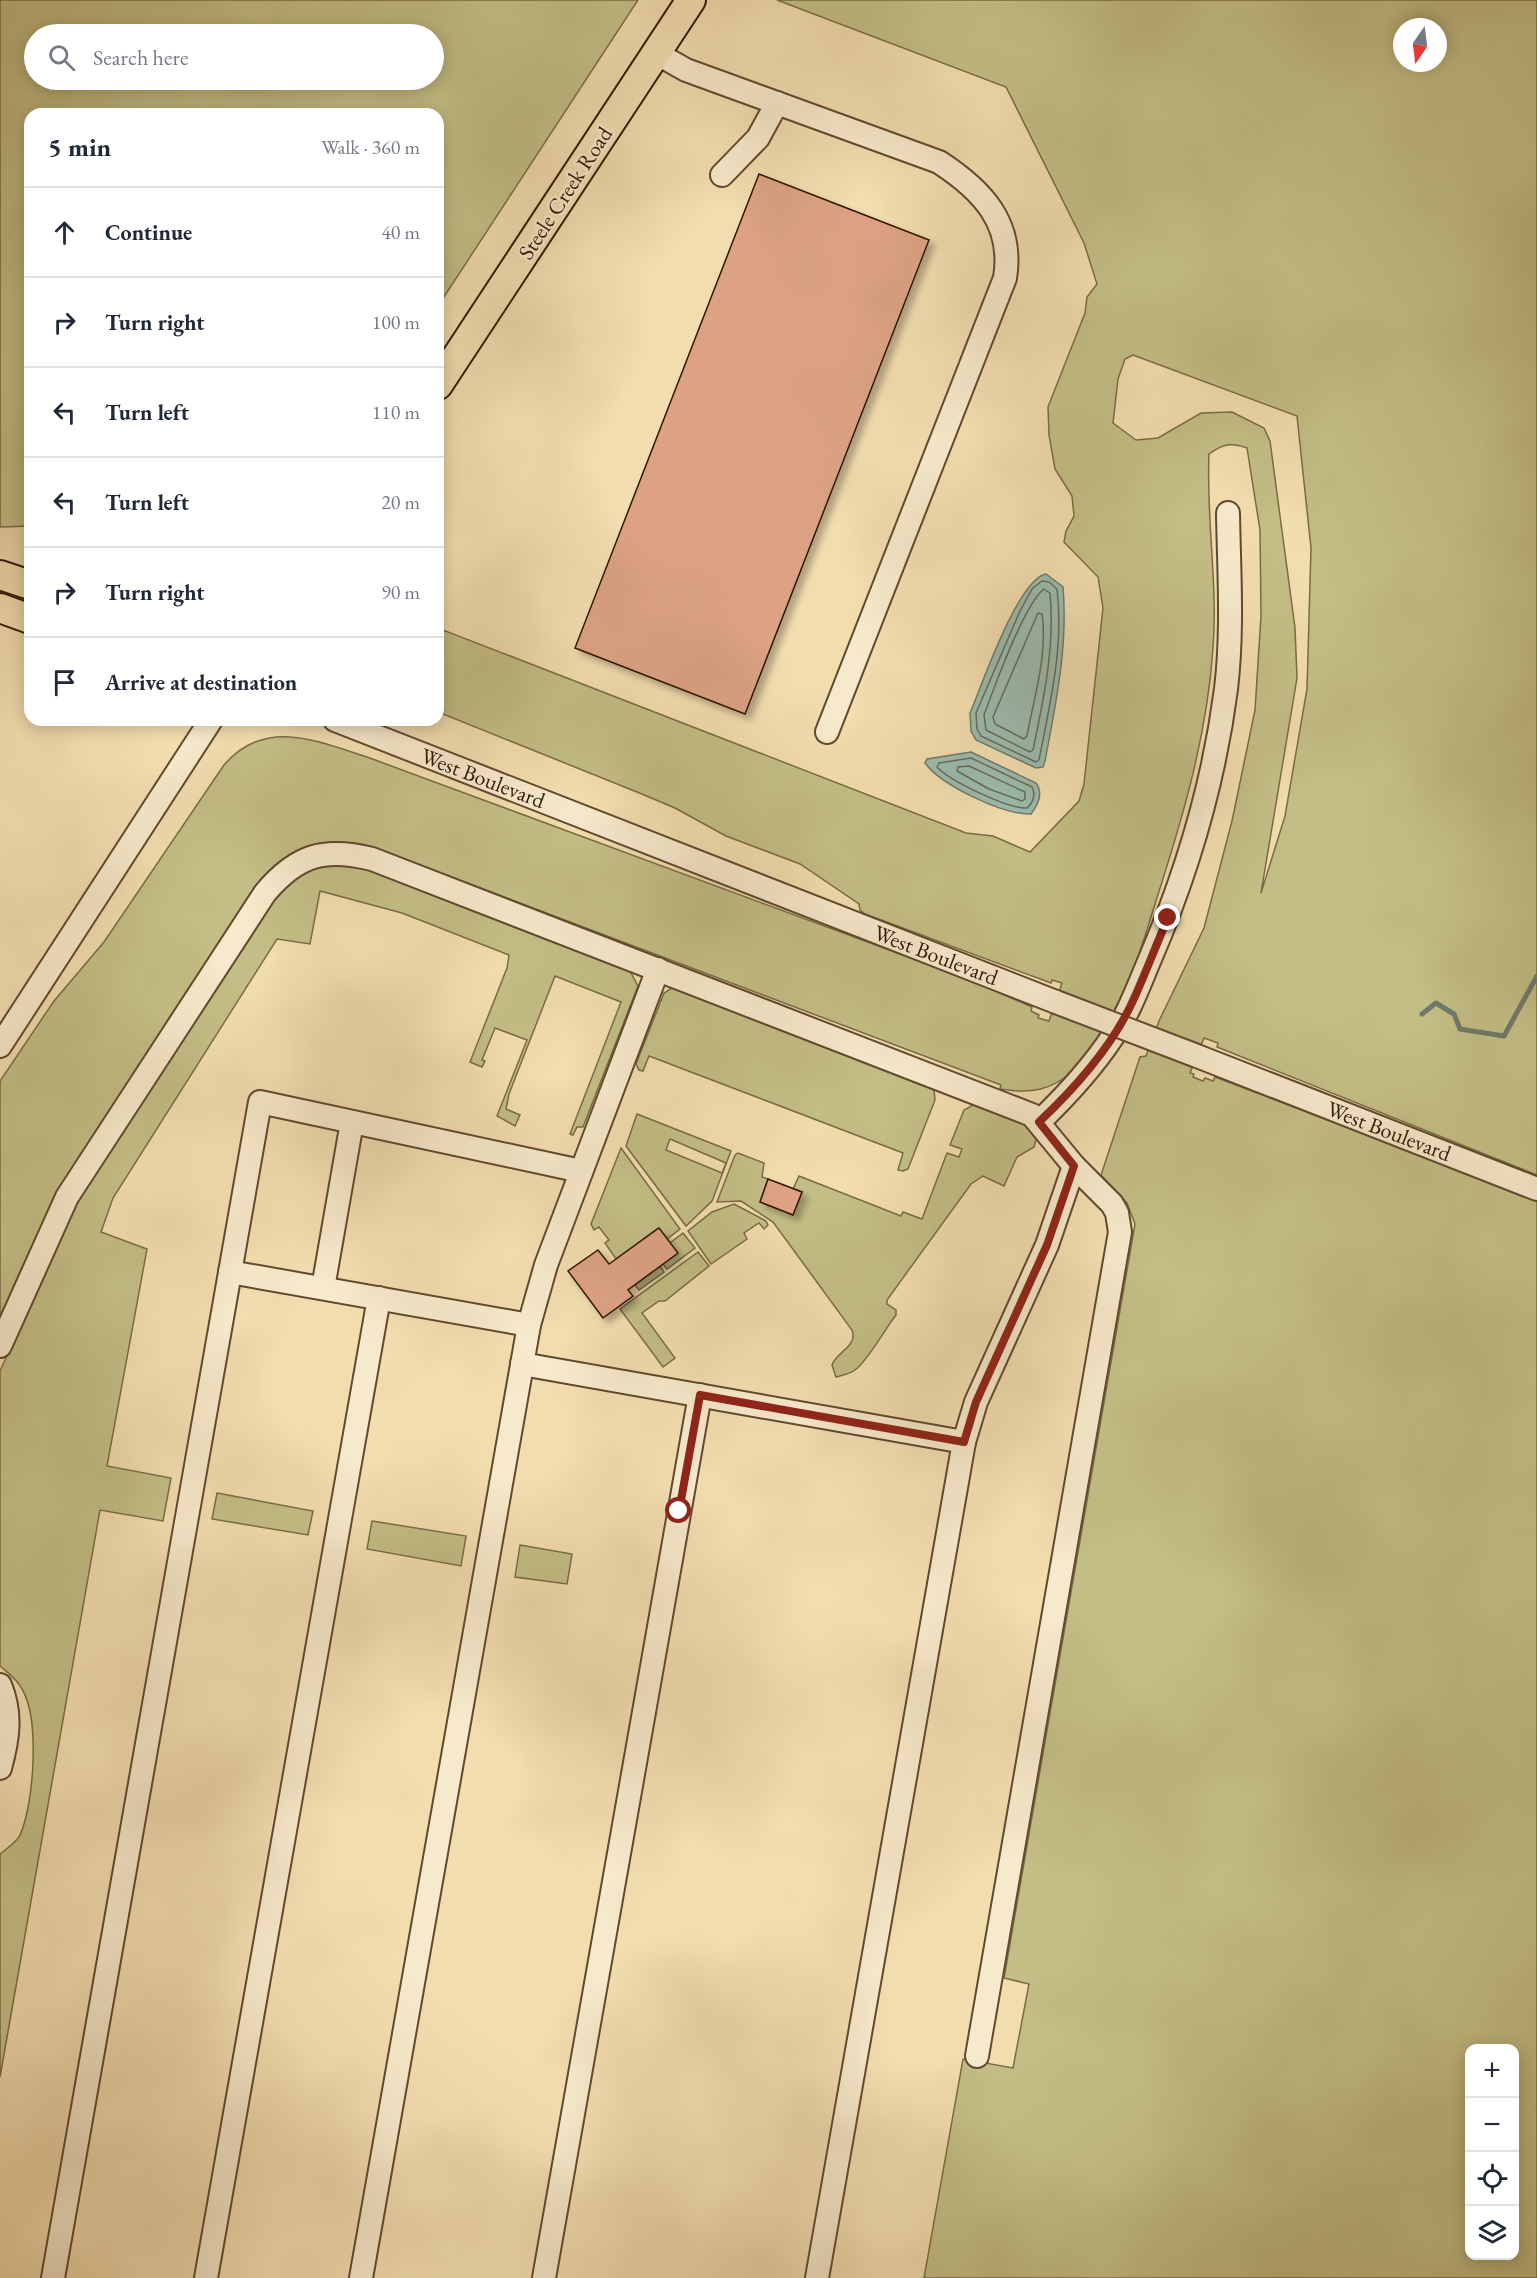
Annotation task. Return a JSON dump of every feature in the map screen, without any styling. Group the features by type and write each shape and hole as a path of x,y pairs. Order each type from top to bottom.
{"main road":[{"name":"Steele Creek Road","path":"444,376 691,0"},
{"path":"0,575 24,583"},
{"path":"0,608 24,617"}],"street":[{"path":"656,53 686,70 939,162 967,180 990,207 1004,234 1009,256 1005,278 827,732"},
{"path":"722,175 758,138 777,103"},
{"path":"1039,1122 1093,1062 1113,1036 1130,1007 1168,918 1196,835 1214,760 1226,688 1230,599 1228,513"},
{"path":"0,1046 207,726"},
{"name":"West Boulevard","path":"350,726 1537,1189"},
{"path":"0,1346 67,1197 265,893 282,873 301,861 323,854 348,853 372,858 1018,1108 1039,1122 1074,1166 1112,1204 1120,1222 1119,1242 977,2056"},
{"path":"361,2278 529,1325 546,1265 658,969"},
{"path":"53,2278 260,1102 581,1171"},
{"path":"323,1288 352,1122"},
{"path":"817,2278 964,1442 976,1402 1047,1245 1074,1166"},
{"path":"230,1272 529,1325"},
{"path":"206,2278 379,1298"},
{"path":"522,1364 964,1442"},
{"path":"544,2278 700,1395"},
{"path":"0,1685 8,1706 8,1737 0,1768"}],"shaded area":[{"path":"0,0 638,0 444,297 444,108 24,108 24,526 0,527"},
{"path":"777,0 1537,0 1537,1175 1217,1047 1218,1043 1204,1038 1190,1073 1194,1074 1193,1077 1203,1081 1205,1078 1213,1081 1215,1077 1537,1200 1537,2278 924,2278 963,2059 1013,2068 1029,1984 1004,1978 1135,1224 1127,1203 1101,1175 1140,1057 1146,1056 1159,1021 1204,928 1232,821 1255,710 1261,616 1260,530 1247,448 1227,445 1209,454 1214,599 1213,648 1199,746 1175,841 1142,947 1115,1015 1090,1054 1066,1077 1048,1087 1031,1091 1000,1089 1001,1085 369,846 351,843 319,843 291,854 278,863 254,888 57,1192 0,1318 0,1081 54,1001 104,942 224,765 240,750 257,741 274,737 292,737 311,740 367,757 973,981 1032,1007 1031,1011 1039,1015 1038,1018 1049,1021 1062,983 1052,980 1051,983 865,914 860,910 859,904 800,864 726,836 675,808 637,792 444,714 444,630 966,833 993,836 1030,852 1079,801 1084,784 1103,608 1098,577 1064,542 1066,531 1074,516 1072,496 1055,469 1049,435 1048,407 1085,313 1087,297 1097,284 1084,243 1006,87","holes":["1133,355 1297,416 1311,548 1307,689 1285,816 1261,893 1297,678 1295,628 1270,441 1264,428 1232,412 1201,413 1158,438 1136,440 1113,423 1118,379 1125,359"]},
{"path":"331,862 362,866 630,971 638,986 583,1127 577,1127 573,1135 570,1134 621,1002 555,976 509,1094 506,1109 520,1115 515,1126 497,1116 527,1040 495,1028 482,1060 485,1061 482,1067 470,1062 507,968 509,955 402,913 320,891 310,944 277,939 113,1198 101,1232 147,1249 107,1466 171,1478 163,1521 100,1510 0,2077 0,1854 19,1838 25,1821 32,1783 33,1740 28,1703 22,1689 18,1682 0,1666 0,1371 76,1203 275,898 287,885 300,876"},
{"path":"672,988 929,1086 934,1090 935,1100 908,1169 898,1170 903,1153 649,1056 643,1071 639,1070 636,1064 664,993"},
{"path":"975,1104 1028,1125 1037,1137 1034,1147 1017,1157 1004,1186 983,1176 971,1184 887,1300 887,1304 896,1310 896,1315 870,1353 855,1370 836,1377 832,1365 850,1345 852,1330 773,1222 741,1201 717,1202 735,1155 738,1153 764,1163 762,1177 768,1179 760,1202 793,1214 802,1192 793,1189 799,1176 901,1216 903,1212 922,1219 947,1153 959,1157 962,1149 950,1145 964,1110"},
{"path":"637,1114 731,1151 712,1201 686,1226 626,1146","holes":["670,1139 726,1163 722,1173 666,1150"]},
{"path":"621,1148 680,1229 667,1239 658,1228 616,1259 605,1243 609,1240 599,1227 594,1230 591,1224"},
{"path":"734,1204 766,1221 768,1225 764,1229 759,1223 744,1233 747,1239 711,1264 688,1231 712,1212"},
{"path":"683,1233 695,1248 667,1269 663,1264 670,1243"},
{"path":"698,1252 709,1266 665,1301 659,1301 642,1313 675,1358 663,1367 620,1309"},
{"path":"660,1266 664,1272 639,1290 635,1285"},
{"path":"217,1493 313,1511 308,1535 212,1519"},
{"path":"372,1521 466,1536 461,1566 367,1549"},
{"path":"520,1545 572,1554 567,1584 515,1577"}],"water":[{"path":"1046,574 1063,587 1064,631 1060,674 1045,761 1043,767 1036,768 976,740 971,731 970,713 1013,613 1035,580"},
{"path":"971,752 1036,783 1040,795 1031,814 1005,810 974,797 944,780 925,763 927,759"}],"building":[{"path":"759,174 929,240 745,714 575,648"},
{"path":"768,1179 802,1192 793,1215 760,1202"},
{"path":"659,1228 678,1253 628,1290 633,1296 603,1318 568,1271 598,1250 609,1264"}],"waterway":[{"path":"1422,1014 1436,1003 1454,1014 1460,1029 1504,1036 1537,976"}],"route":[{"path":"679,1511 700,1395 964,1442 968,1422 976,1402 1047,1245 1074,1166 1039,1122 1060,1101 1113,1036 1130,1007 1168,918"}]}
